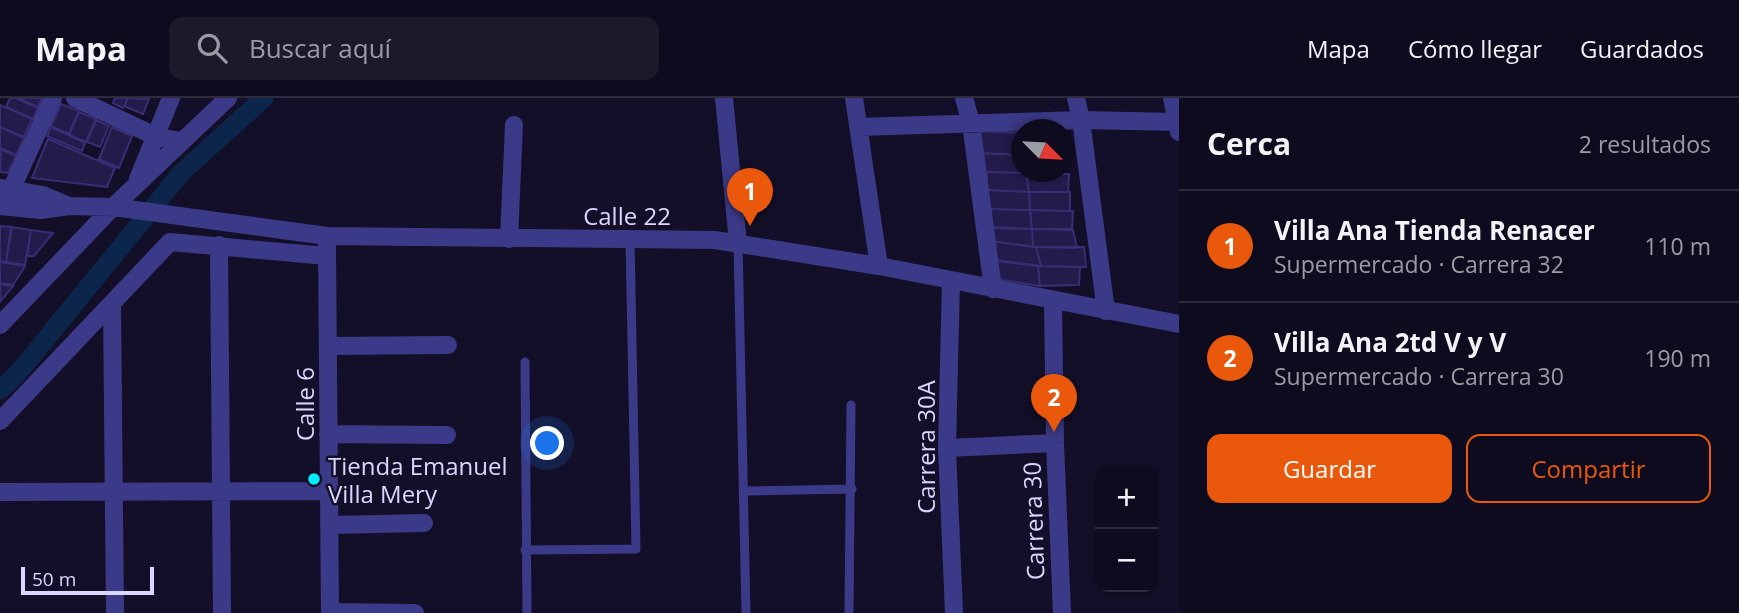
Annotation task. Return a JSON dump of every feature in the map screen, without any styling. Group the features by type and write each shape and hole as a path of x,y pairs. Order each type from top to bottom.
{"street":[{"path":"5,189 53,98"},
{"path":"75,98 155,136 180,141"},
{"path":"134,187 171,98"},
{"path":"3,319 180,141 228,98"},
{"path":"724,98 738,243"},
{"path":"854,98 879,265"},
{"path":"964,98 971,123 993,289"},
{"path":"1076,98 1106,311"},
{"path":"858,127 1081,120 1178,125 1172,98"},
{"path":"509,239 514,125"},
{"name":"Calle 22","path":"5,189 44,195 69,206"},
{"name":"Calle 22","path":"0,206 41,211 69,206 113,207 327,236 715,240 879,265 1179,324"},
{"name":"Calle 6","path":"327,236 330,613"},
{"path":"0,421 170,242 327,256"},
{"path":"219,245 222,613"},
{"name":"Carrera 30A","path":"951,280 947,448 954,613"},
{"name":"Carrera 30","path":"1054,301 1055,443 1062,613"},
{"path":"112,304 115,613"},
{"path":"328,346 448,345"},
{"path":"328,434 447,435"},
{"path":"947,448 1055,443"},
{"path":"0,492 329,491"},
{"path":"329,524 425,523"},
{"path":"330,613 415,613"}],"lane":[{"path":"525,550 636,549 629,240"},
{"path":"738,243 746,613"},
{"path":"525,362 527,613"},
{"path":"849,613 851,405"},
{"path":"745,491 852,489"}],"building":[{"path":"10,98 38,108 33,119 6,107"},
{"path":"18,98 42,98 38,107"},
{"path":"115,98 128,98 123,108 113,103"},
{"path":"128,98 149,99 143,114 124,106"},
{"path":"61,104 79,111 69,134 51,126"},
{"path":"0,105 32,119 24,137 0,127"},
{"path":"79,112 96,119 86,142 69,135"},
{"path":"96,120 109,126 100,147 87,142"},
{"path":"0,127 24,138 16,155 0,148"},
{"path":"51,127 85,143 82,151 47,136"},
{"path":"112,127 132,136 119,168 99,159"},
{"path":"979,131 1011,133 1011,155 978,153"},
{"path":"48,139 115,168 107,187 32,178"},
{"path":"1,149 16,156 8,173 0,172"},
{"path":"983,153 1011,154 1011,173 985,172"},
{"path":"987,172 1011,173 1011,182 1027,182 1029,192 986,190"},
{"path":"1027,182 1069,182 1068,192 1029,192"},
{"path":"988,190 1029,192 1030,210 987,209"},
{"path":"1029,192 1070,192 1070,211 1030,210"},
{"path":"989,209 1030,210 1032,229 988,228"},
{"path":"1030,210 1073,211 1072,229 1032,229"},
{"path":"0,226 11,227 6,262 0,261"},
{"path":"12,227 31,230 25,265 6,262"},
{"path":"989,227 1032,229 1033,247 991,241"},
{"path":"1032,229 1073,230 1077,248 1033,247"},
{"path":"31,230 53,233 34,256 27,256"},
{"path":"991,241 1036,247 1041,266 989,259"},
{"path":"1036,247 1084,247 1086,267 1041,266"},
{"path":"998,261 1038,266 1040,286 996,279"},
{"path":"0,262 25,266 13,285 0,283"},
{"path":"1038,266 1080,267 1079,285 1040,286"},
{"path":"0,284 13,286 0,302"}],"waterway":[{"path":"0,390 19,372 182,172 264,98"}],"place":[{"name":"Villa Ana Tienda Renacer","path":"750,226"},
{"name":"Villa Ana 2td V y V","path":"1054,432"},
{"name":"Tienda Emanuel Villa Mery","path":"314,479"}]}
